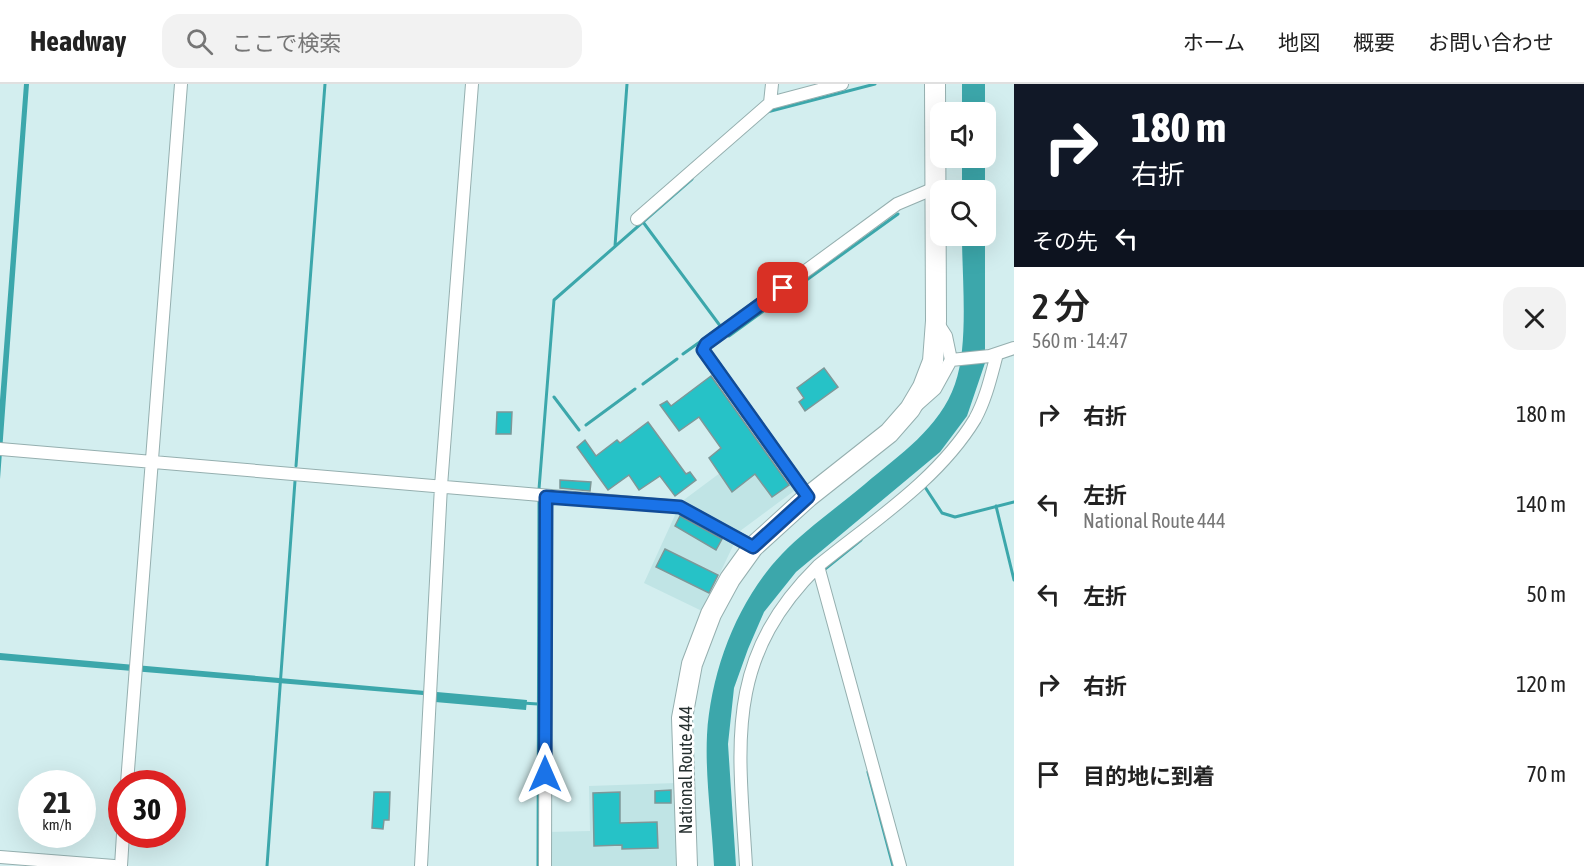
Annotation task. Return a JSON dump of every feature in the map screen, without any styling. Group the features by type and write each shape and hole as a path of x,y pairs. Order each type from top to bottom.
{"highway":[{"name":"National Route 444","path":"934,84 935,180"},
{"name":"National Route 444","path":"687,866 682,717 692,664 730,579 753,547 808,497 889,433 910,409 923,387 933,361 936,321 935,246"}],"street":[{"path":"129,770 181,84"},
{"path":"421,866 441,486 472,84"},
{"path":"770,103 772,84"},
{"path":"637,219 770,103 842,84"},
{"path":"808,497 703,350 706,344 897,204 930,190"},
{"path":"936,321 946,336 953,360"},
{"path":"910,409 926,399 953,360 993,355 1014,348"},
{"path":"747,866 739,741 745,691 757,653 774,619 818,566 921,481 956,448 976,417 989,386 993,355"},
{"path":"2,449 680,507 753,547"},
{"path":"544,866 546,497"},
{"path":"818,566 900,866"},
{"path":"121,866 122,848"},
{"path":"0,856 114,866"}],"shaded area":[{"path":"763,441 798,488 740,531 702,611 644,583 681,502"},
{"path":"676,783 679,866 548,866 548,832 590,831 589,786"}],"water":[{"path":"24,84 29,84 0,479 0,400"},
{"path":"962,84 985,84 985,102 962,102"},
{"path":"962,168 985,168 985,180 962,180"},
{"path":"962,246 985,246 985,363 967,416 940,452 796,572 764,612 734,688 728,744 736,866 714,866 707,735 714,686 729,638 752,593 782,554 812,526 917,440 939,414 955,384 959,368 964,311"},
{"path":"0,653 527,700 526,710 435,702 435,696 0,660"}],"building":[{"path":"824,368 838,387 805,411 799,402 804,398 797,388"},
{"path":"711,376 789,485 772,497 755,474 732,492 709,458 721,448 699,417 679,431 660,405 667,401 671,406"},
{"path":"497,412 512,412 511,434 496,434"},
{"path":"648,422 686,474 690,472 696,480 675,496 660,476 639,490 629,475 608,490 577,447 585,440 596,456 617,440 620,443"},
{"path":"560,480 591,482 590,491 560,488"},
{"path":"680,516 722,539 716,550 675,526"},
{"path":"665,549 718,575 709,593 656,567"},
{"path":"671,790 671,803 655,803 655,791"},
{"path":"374,792 390,792 389,820 384,820 383,829 372,828"},
{"path":"620,792 620,823 657,822 658,848 622,849 622,845 594,846 593,793"}],"waterway":[{"path":"296,466 325,84"},
{"path":"615,246 627,84"},
{"path":"767,112 875,84"},
{"path":"539,489 554,300 692,179"},
{"path":"729,336 898,214"},
{"path":"643,222 721,327"},
{"path":"683,354 704,339"},
{"path":"643,384 677,359"},
{"path":"586,425 635,389"},
{"path":"554,397 579,430"},
{"path":"267,866 295,481"},
{"path":"923,484 942,513 955,517 1014,502"},
{"path":"538,866 539,502"},
{"path":"996,506 1014,580"},
{"path":"825,569 861,540"},
{"path":"522,703 538,704"},
{"path":"868,772 893,866"}],"route":[{"path":"545,774 546,497 680,507 753,547 808,497 703,350 706,344 783,288"}]}
